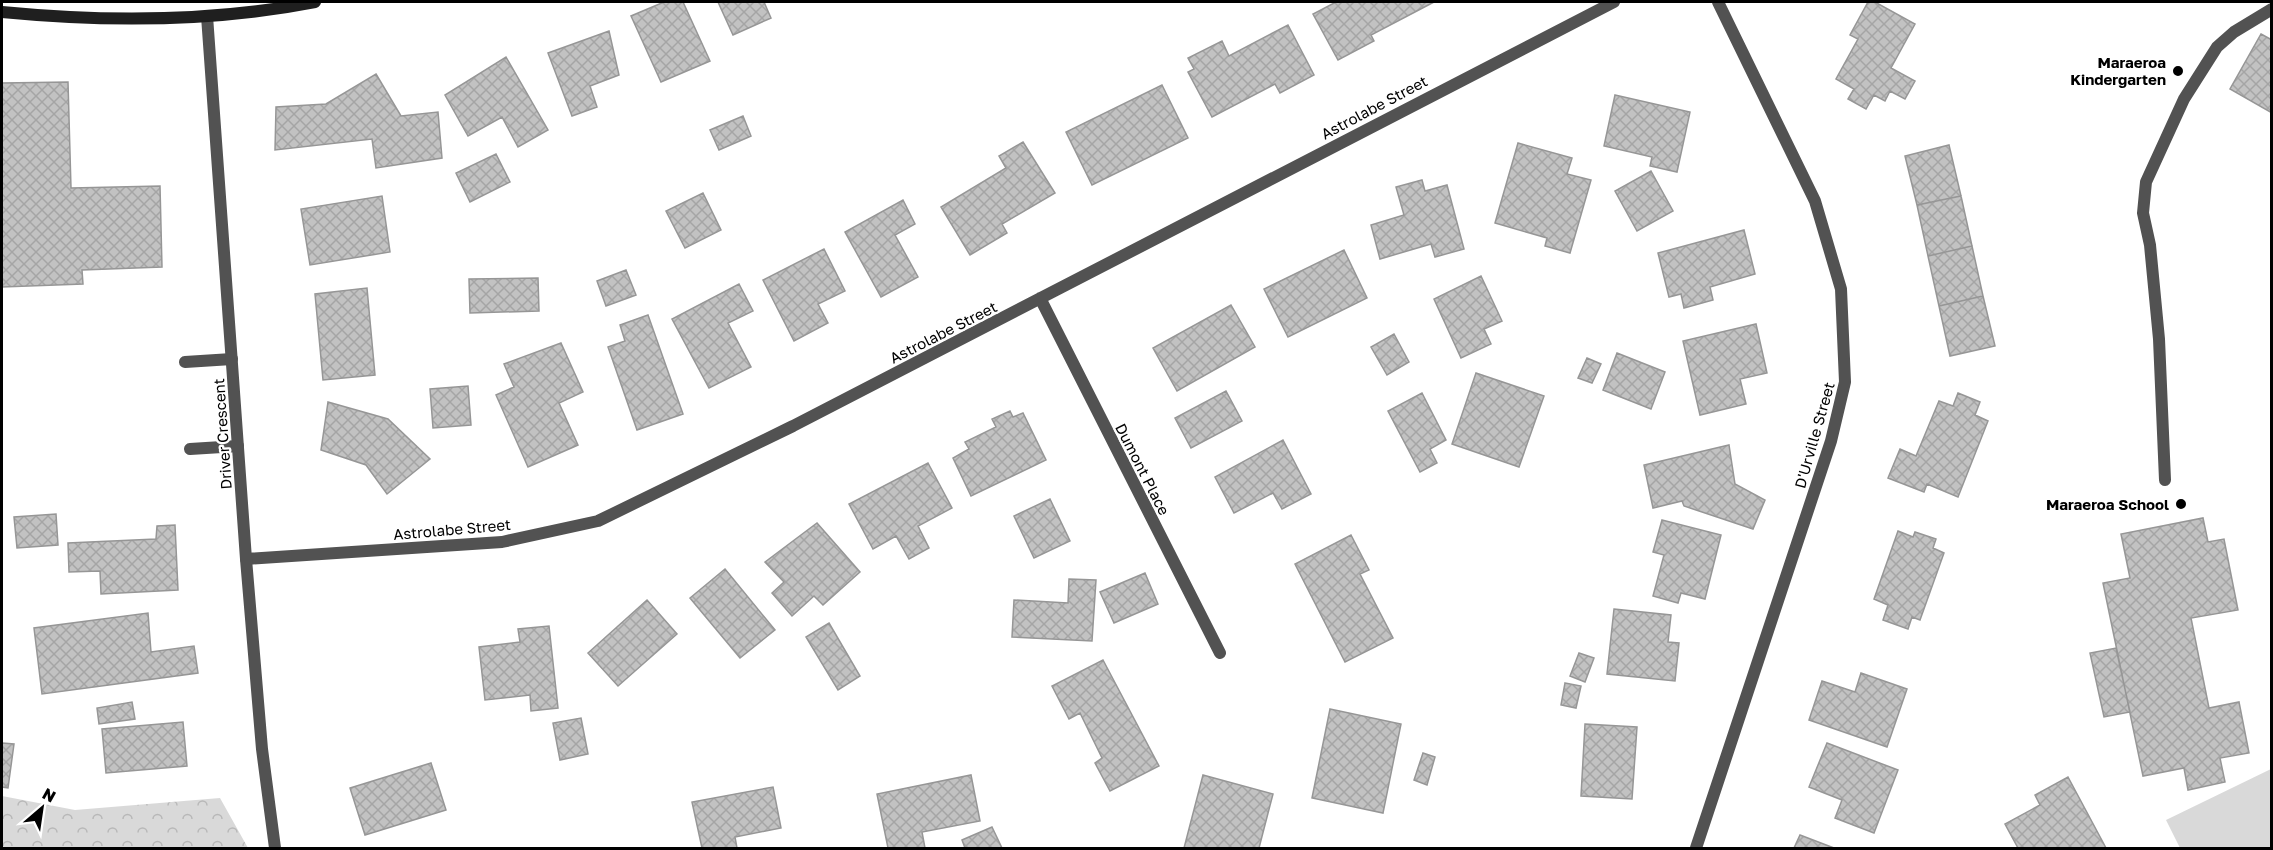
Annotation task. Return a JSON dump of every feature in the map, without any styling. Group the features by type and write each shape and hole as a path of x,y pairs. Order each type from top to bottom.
{"main road":[{"path":"2,12 83,18 207,16 315,2"}],"street":[{"name":"Astrolabe Street","path":"246,559 502,542 598,521 793,426 1614,2"},
{"name":"D'Urville Street","path":"1696,849 1831,441 1845,382 1841,289 1815,201 1718,2"},
{"path":"2165,480 2159,339 2150,245 2143,213 2146,182 2184,99 2217,47 2234,32 2271,9"},
{"name":"Driver Crescent","path":"207,16 246,559 264,772 275,849"},
{"name":"Dumont Place","path":"1040,298 1220,653"},
{"path":"184,362 232,359"},
{"path":"190,449 238,446"}],"green space":[{"path":"2271,769 2271,848 2180,848 2166,820"},
{"path":"2,796 75,810 220,798 248,848 2,848"}],"building":[{"path":"664,2 683,2 710,61 661,82 631,16"},
{"path":"718,2 764,2 771,18 733,35"},
{"path":"1336,2 1434,2 1371,35 1374,41 1338,60 1313,14"},
{"path":"1868,2 1875,2 1915,24 1891,68 1915,81 1905,99 1890,91 1885,101 1874,95 1866,109 1848,99 1854,89 1836,79 1858,39 1850,35"},
{"path":"1288,25 1314,75 1280,93 1275,84 1212,117 1188,72 1194,69 1188,58 1222,41 1229,56"},
{"path":"609,31 619,75 590,86 597,107 572,116 548,53"},
{"path":"2261,34 2272,40 2272,113 2230,89"},
{"path":"506,57 548,130 518,147 502,117 468,136 445,95"},
{"path":"376,74 401,116 438,112 442,158 376,168 372,139 275,150 276,107 326,104"},
{"path":"68,82 71,188 160,186 162,267 82,270 83,284 2,287 2,83"},
{"path":"1162,85 1188,138 1092,185 1066,132"},
{"path":"1615,95 1690,112 1677,172 1650,166 1652,157 1604,146"},
{"path":"743,116 751,136 719,150 710,130"},
{"path":"1023,142 1055,193 1002,224 1007,233 970,255 941,207 1006,168 999,156"},
{"path":"1518,143 1572,158 1567,174 1591,180 1570,253 1545,246 1547,238 1495,223"},
{"path":"1949,145 1961,196 1917,205 1905,156"},
{"path":"496,154 510,182 470,202 456,173"},
{"path":"1651,171 1673,211 1637,231 1615,191"},
{"path":"1422,180 1425,191 1447,185 1464,249 1435,257 1431,244 1380,259 1371,225 1404,215 1396,187"},
{"path":"703,193 721,230 685,248 666,211"},
{"path":"382,196 390,252 310,265 301,209"},
{"path":"1961,196 1972,246 1928,256 1917,205"},
{"path":"903,200 915,224 895,235 918,277 881,297 845,232"},
{"path":"1744,230 1755,274 1710,287 1713,300 1684,308 1681,294 1669,297 1658,253"},
{"path":"1972,246 1983,296 1939,306 1928,256"},
{"path":"824,249 845,291 818,304 828,323 794,341 763,280"},
{"path":"1344,250 1367,298 1288,337 1264,289"},
{"path":"626,270 636,295 606,306 597,281"},
{"path":"1481,276 1502,321 1484,329 1491,344 1461,358 1434,299"},
{"path":"538,278 539,311 470,313 469,279"},
{"path":"739,284 753,311 728,323 751,367 709,388 672,319"},
{"path":"367,288 375,375 323,380 315,294"},
{"path":"1983,296 1995,346 1950,356 1939,306"},
{"path":"1231,305 1255,347 1177,391 1153,348"},
{"path":"648,315 683,414 637,430 608,347 625,341 620,325"},
{"path":"1756,324 1767,373 1740,379 1746,404 1700,415 1683,341"},
{"path":"1394,334 1409,362 1387,375 1371,347"},
{"path":"561,343 583,392 559,403 578,445 528,467 496,395 514,387 504,364"},
{"path":"1617,353 1665,372 1651,409 1603,390"},
{"path":"1587,358 1601,364 1592,383 1578,378"},
{"path":"1476,373 1544,396 1519,467 1452,444"},
{"path":"468,386 471,425 433,428 430,389"},
{"path":"1226,391 1242,421 1191,448 1175,418"},
{"path":"1422,393 1446,440 1430,449 1437,463 1420,472 1388,411"},
{"path":"1958,393 1980,402 1975,415 1988,421 1958,497 1927,484 1924,492 1888,478 1900,449 1916,456 1939,401 1953,406"},
{"path":"328,402 388,419 430,459 387,494 366,465 321,450"},
{"path":"1010,411 1013,417 1023,413 1046,460 971,496 953,458 969,449 965,442 996,427 992,419"},
{"path":"1283,440 1311,494 1282,509 1273,493 1234,513 1215,477"},
{"path":"1729,445 1735,484 1765,500 1753,529 1684,506 1682,501 1653,508 1644,465"},
{"path":"928,463 952,508 918,526 929,548 909,559 896,536 873,549 849,504"},
{"path":"1050,499 1070,541 1034,558 1014,516"},
{"path":"56,514 58,545 17,548 14,517"},
{"path":"2203,518 2208,542 2224,539 2238,610 2191,618 2209,708 2239,702 2249,753 2220,758 2225,782 2188,790 2184,768 2143,776 2103,583 2130,578 2121,534"},
{"path":"1662,520 1721,535 1705,599 1681,593 1678,603 1653,596 1664,555 1653,552"},
{"path":"817,523 860,572 823,605 814,596 792,616 772,593 784,582 765,562"},
{"path":"175,525 178,590 101,594 100,571 69,572 68,543 156,539 157,526"},
{"path":"1898,531 1913,537 1915,532 1936,539 1933,548 1944,553 1920,620 1912,617 1908,629 1883,620 1888,605 1874,599"},
{"path":"1351,535 1369,570 1360,574 1393,638 1345,662 1295,564"},
{"path":"725,569 775,630 740,658 690,598"},
{"path":"1145,573 1158,604 1114,623 1100,592"},
{"path":"1069,579 1096,580 1092,641 1012,637 1014,600 1068,603"},
{"path":"647,600 677,634 618,686 588,653"},
{"path":"1614,609 1671,615 1668,642 1679,643 1675,681 1607,674"},
{"path":"148,613 151,652 194,646 198,673 42,694 34,628"},
{"path":"829,623 860,676 838,690 806,637"},
{"path":"549,626 558,708 531,711 530,695 485,700 479,647 520,642 518,629"},
{"path":"2116,648 2130,712 2104,717 2090,653"},
{"path":"1579,653 1594,658 1585,682 1570,676"},
{"path":"1103,660 1159,766 1110,791 1095,763 1102,758 1080,713 1069,719 1052,686"},
{"path":"1861,673 1907,689 1887,747 1809,720 1822,681 1855,692"},
{"path":"1565,683 1581,686 1576,708 1561,705"},
{"path":"132,702 135,719 99,724 97,708"},
{"path":"1330,709 1401,724 1383,813 1312,798"},
{"path":"581,718 588,754 560,760 553,723"},
{"path":"183,722 187,766 106,773 102,729"},
{"path":"1585,724 1637,727 1632,799 1581,796"},
{"path":"2,743 14,744 8,788 2,787"},
{"path":"1827,743 1898,770 1874,833 1835,818 1842,800 1809,787"},
{"path":"1423,753 1435,757 1427,785 1414,780"},
{"path":"431,763 446,810 365,835 350,788"},
{"path":"971,775 980,821 922,832 925,848 888,848 877,794"},
{"path":"1203,775 1273,794 1259,848 1184,848"},
{"path":"2068,777 2106,848 2018,848 2005,824 2040,805 2035,795"},
{"path":"773,787 781,828 735,837 737,848 702,848 692,802"},
{"path":"992,827 1002,848 965,848 962,840"},
{"path":"1800,835 1834,848 1794,848"}],"place":[{"name":"Maraeroa Kindergarten","path":"2178,71"},
{"name":"Maraeroa School","path":"2181,504"}]}
